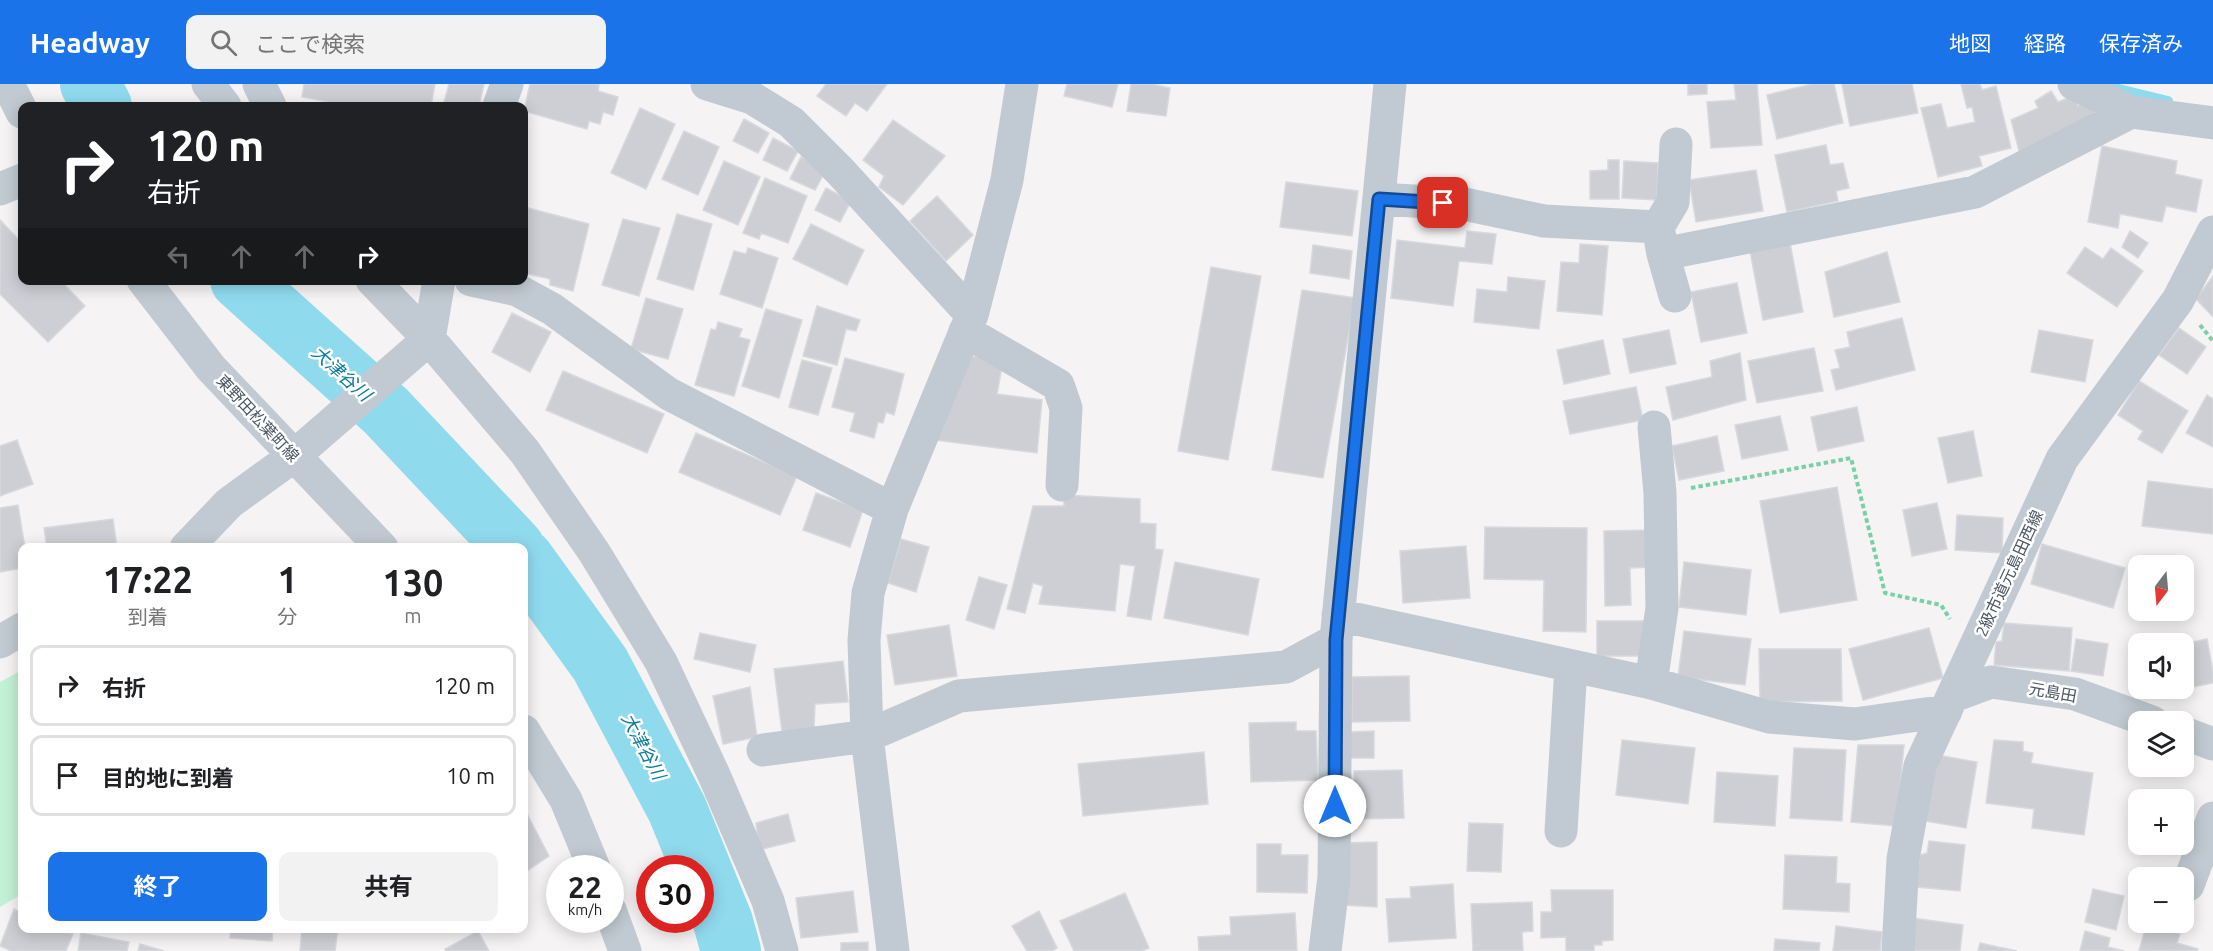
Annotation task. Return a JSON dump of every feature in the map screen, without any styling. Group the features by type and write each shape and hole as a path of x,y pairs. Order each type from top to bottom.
{"street":[{"path":"8,84 18,104"},
{"path":"208,84 222,102"},
{"path":"259,84 268,102"},
{"path":"500,102 507,84"},
{"path":"707,84 752,98 791,122 840,171 968,323 1058,385 1066,408 1062,484"},
{"path":"893,951 867,736 864,640 868,593 892,509 968,323 1007,180 1022,84"},
{"path":"1325,951 1334,877 1337,627 1390,84"},
{"path":"2074,84 2131,112 2213,123"},
{"path":"1379,199 1464,204 1544,221 1661,241 1975,192 2131,112"},
{"path":"1675,296 1661,241 1672,202 1676,144"},
{"path":"0,189 18,182"},
{"name":"2級市道元島田西線","path":"1898,951 1903,859 1920,766 2062,459 2178,300 2213,232"},
{"name":"東野田松葉町線","path":"147,285 211,368 300,450 378,543"},
{"path":"376,285 525,452 594,552 661,662 714,775 768,902 782,951"},
{"path":"191,543 229,502 300,450 425,342 438,285"},
{"path":"494,285 517,290 552,309 669,394 892,509"},
{"path":"1651,683 1662,608 1660,493 1654,428"},
{"path":"763,750 867,736 959,696 1286,667 1337,627"},
{"name":"元島田","path":"1337,627 1571,666 1651,683 1769,717 1855,724 1949,703 1991,682 2075,693 2128,713"},
{"path":"0,642 18,631"},
{"path":"1562,831 1571,666"},
{"path":"2194,737 2213,744"},
{"path":"528,738 566,800 589,855"},
{"path":"2194,869 2213,818"},
{"path":"618,933 625,951"}],"path":[{"path":"1660,493 1851,458 1885,593 1941,605 1971,657"}],"green space":[{"path":"18,672 18,896 0,907 0,682"}],"building":[{"path":"304,84 435,84 432,102 329,102 302,97"},
{"path":"449,84 484,84 480,102 444,102"},
{"path":"530,84 594,84 599,85 598,91 618,97 613,115 603,112 600,124 589,121 587,129 528,112 528,102 526,102"},
{"path":"826,84 887,84 867,111 855,103 846,116 817,96"},
{"path":"1067,84 1118,84 1112,107 1064,96"},
{"path":"1131,84 1152,84 1170,88 1166,116 1127,111"},
{"path":"1688,84 1707,84 1707,94 1688,95"},
{"path":"1734,84 1757,84 1762,145 1711,148 1707,102 1736,100"},
{"path":"1812,84 1834,84 1843,123 1777,139 1767,95"},
{"path":"1842,84 1912,84 1918,113 1850,126"},
{"path":"1961,84 1980,84 1982,90 1996,86 2011,148 1979,156 1982,166 1938,177 1921,108 1941,104 1947,128 1975,122 1972,107 1967,108"},
{"path":"2051,91 2058,102 2073,96 2078,106 2086,100 2095,114 2020,155 2011,120 2038,108 2035,101"},
{"path":"640,108 675,124 646,189 611,173"},
{"path":"744,119 769,133 758,153 733,141"},
{"path":"893,120 945,156 903,205 879,187 884,176 863,160"},
{"path":"684,131 719,147 698,195 662,179"},
{"path":"773,138 798,151 787,171 763,160"},
{"path":"1826,145 1830,165 1843,163 1849,188 1836,191 1838,201 1787,212 1775,155"},
{"path":"2102,146 2177,161 2175,174 2202,180 2196,212 2166,206 2162,222 2120,214 2118,228 2088,222"},
{"path":"801,157 826,170 815,190 790,179"},
{"path":"1608,160 1619,160 1619,199 1590,199 1590,171 1608,170"},
{"path":"724,161 760,177 738,225 703,210"},
{"path":"1624,161 1658,163 1657,200 1622,198"},
{"path":"1756,170 1763,211 1696,222 1689,180"},
{"path":"765,178 807,196 788,243 761,233 759,239 743,233"},
{"path":"1286,182 1358,191 1352,236 1280,227"},
{"path":"826,188 851,201 840,222 815,210"},
{"path":"937,196 973,235 946,261 910,221"},
{"path":"528,208 589,224 573,291 550,285 550,279 528,274"},
{"path":"677,214 712,224 693,290 657,279"},
{"path":"623,219 660,228 639,296 602,285"},
{"path":"0,220 18,239 18,285 65,285 85,306 48,342 0,294"},
{"path":"811,224 864,250 847,285 793,259"},
{"path":"1467,231 1496,234 1492,264 1459,261 1453,306 1391,298 1397,240 1465,248"},
{"path":"2130,231 2148,243 2138,258 2122,247"},
{"path":"1790,243 1803,312 1763,320 1750,251"},
{"path":"1580,244 1608,246 1602,315 1557,311 1561,262 1579,263"},
{"path":"1313,245 1352,251 1349,279 1310,273"},
{"path":"2085,247 2103,259 2111,248 2143,271 2117,307 2067,273"},
{"path":"748,248 778,258 762,308 720,294 734,251 746,254"},
{"path":"1887,252 1900,302 1834,317 1825,272"},
{"path":"1211,267 1261,276 1228,460 1178,451"},
{"path":"2213,276 2213,317 2196,299"},
{"path":"1508,277 1545,281 1539,329 1474,322 1477,289 1507,292"},
{"path":"1737,283 1747,333 1701,342 1691,292"},
{"path":"1302,290 1355,298 1323,478 1272,470"},
{"path":"646,298 683,309 668,359 631,349"},
{"path":"817,306 860,320 856,331 846,329 837,365 803,356"},
{"path":"766,309 802,320 779,398 742,386"},
{"path":"512,313 551,332 530,372 492,352"},
{"path":"1902,318 1915,370 1836,390 1831,370 1840,368 1835,350 1850,347 1847,332"},
{"path":"718,322 742,329 739,337 750,340 734,396 695,385 711,329 716,330"},
{"path":"2179,328 2206,347 2187,374 2159,355"},
{"path":"1669,330 1676,364 1630,373 1623,339"},
{"path":"2039,330 2093,340 2085,382 2031,372"},
{"path":"1603,340 1610,374 1564,384 1557,350"},
{"path":"1814,348 1823,391 1757,403 1748,361"},
{"path":"1740,353 1746,400 1673,420 1666,387 1712,377 1710,361"},
{"path":"972,356 1003,361 997,394 1042,400 1037,453 934,440"},
{"path":"845,358 904,374 894,415 886,412 883,423 878,422 874,438 850,431 855,413 832,407"},
{"path":"802,360 832,368 818,415 789,407"},
{"path":"563,371 664,414 647,453 546,410"},
{"path":"2139,381 2188,411 2162,453 2138,439 2143,431 2118,415"},
{"path":"1636,387 1643,420 1570,434 1563,401"},
{"path":"2207,395 2213,399 2213,447 2186,433"},
{"path":"1857,407 1864,441 1818,451 1811,417"},
{"path":"1780,416 1788,450 1742,459 1735,425"},
{"path":"1973,431 1982,476 1948,483 1938,438"},
{"path":"696,433 797,476 780,515 679,472"},
{"path":"1717,436 1724,471 1679,480 1672,446"},
{"path":"17,440 33,484 0,496 0,446"},
{"path":"2148,481 2213,489 2213,534 2142,526"},
{"path":"1837,487 1857,600 1780,613 1760,501"},
{"path":"816,493 863,510 850,547 803,530"},
{"path":"1064,495 1140,499 1140,523 1156,524 1155,549 1163,550 1151,620 1127,616 1135,566 1120,564 1115,611 1039,604 1043,586 1033,583 1025,613 1007,609 1033,506 1064,506"},
{"path":"1937,503 1947,549 1912,556 1903,510"},
{"path":"18,505 24,543 18,543 18,569 0,572 0,508"},
{"path":"1957,515 2003,518 2002,553 1955,550"},
{"path":"113,519 116,543 46,543 44,528"},
{"path":"1485,527 1587,528 1586,632 1543,631 1544,580 1484,579"},
{"path":"1651,530 1652,567 1630,568 1631,605 1605,606 1604,531"},
{"path":"901,539 929,547 916,592 888,583"},
{"path":"2042,544 2125,568 2113,608 2031,584"},
{"path":"1466,546 1470,598 1403,603 1400,551"},
{"path":"1175,562 1259,579 1248,635 1164,618"},
{"path":"1684,562 1751,570 1746,615 1679,607"},
{"path":"979,577 1007,585 994,629 966,620"},
{"path":"1597,621 1644,621 1643,656 1597,656"},
{"path":"2004,623 2072,628 2069,671 1994,665 1996,642 2002,641"},
{"path":"949,625 957,676 895,685 887,635"},
{"path":"1929,628 1943,678 1863,700 1849,649"},
{"path":"1684,631 1751,639 1745,685 1678,677"},
{"path":"700,633 756,645 750,672 694,659"},
{"path":"2076,639 2108,644 2103,676 2071,671"},
{"path":"2207,639 2213,683 2194,687 2194,642"},
{"path":"1759,649 1841,649 1842,701 1760,702"},
{"path":"843,661 848,702 815,704 814,728 782,732 774,669"},
{"path":"1409,676 1410,721 1352,722 1352,677"},
{"path":"750,687 757,737 723,744 713,696"},
{"path":"1296,722 1296,731 1316,731 1318,780 1251,782 1249,723"},
{"path":"1374,731 1374,758 1349,758 1349,732"},
{"path":"1622,740 1695,748 1688,804 1616,795"},
{"path":"1994,740 2023,742 2023,751 2033,753 2031,763 2093,773 2084,835 2032,828 2034,809 1986,803"},
{"path":"1858,745 1904,745 1896,826 1851,822"},
{"path":"1794,748 1846,750 1842,821 1790,818"},
{"path":"1204,752 1208,804 1083,816 1078,764"},
{"path":"1937,755 1977,762 1966,828 1925,821"},
{"path":"1402,770 1404,818 1355,819 1354,771"},
{"path":"1717,772 1778,776 1775,826 1714,822"},
{"path":"788,814 795,841 759,850 756,823"},
{"path":"528,816 548,855 528,870"},
{"path":"1469,823 1503,824 1501,872 1467,871"},
{"path":"1929,841 1965,845 1960,891 1916,887 1920,855 1927,853"},
{"path":"1377,842 1377,907 1343,905 1344,843"},
{"path":"1257,844 1281,844 1281,855 1308,855 1307,893 1257,892"},
{"path":"1785,855 1837,857 1836,883 1850,884 1849,912 1783,909"},
{"path":"1453,884 1456,938 1389,942 1386,899 1411,898 1410,887"},
{"path":"2093,889 2124,896 2116,930 2085,922"},
{"path":"1551,890 1613,890 1613,940 1602,941 1602,945 1594,945 1594,951 1566,951 1566,937 1541,938 1541,912 1552,912"},
{"path":"853,891 858,932 801,938 796,898"},
{"path":"1125,893 1149,948 1142,951 1074,951 1060,921"},
{"path":"1532,902 1533,931 1522,932 1523,951 1473,951 1471,904"},
{"path":"14,909 18,911 18,933 73,934 66,951 11,951 0,946"},
{"path":"1039,911 1057,948 1051,951 1027,951 1012,926"},
{"path":"1295,913 1297,951 1199,951 1198,937 1231,935 1230,917"},
{"path":"1912,918 1963,925 1960,951 1908,951"},
{"path":"1836,926 1882,932 1880,951 1833,951"},
{"path":"2085,931 2110,938 2108,947 2124,951 2080,951"},
{"path":"81,933 129,942 127,951 78,951"},
{"path":"230,933 273,933 272,941 230,938"},
{"path":"302,933 337,933 335,951 300,951"},
{"path":"474,933 479,933 489,951 446,951 445,949"},
{"path":"2144,933 2180,934 2177,943 2198,949 2197,951 2139,951"},
{"path":"1775,939 1820,943 1819,951 1774,951"},
{"path":"868,942 868,951 841,951 841,943"},
{"path":"1980,943 2017,951 1978,951"},
{"path":"140,944 164,951 138,951"}],"waterway":[{"name":"大津谷川","path":"90,84 100,102"},
{"path":"2114,88 2168,101"},
{"name":"大津谷川","path":"246,285 386,411 510,543"},
{"name":"大津谷川","path":"528,565 600,664 677,809 723,922 731,951"}],"route":[{"path":"1335,806 1336,640 1379,199 1443,203"}]}
